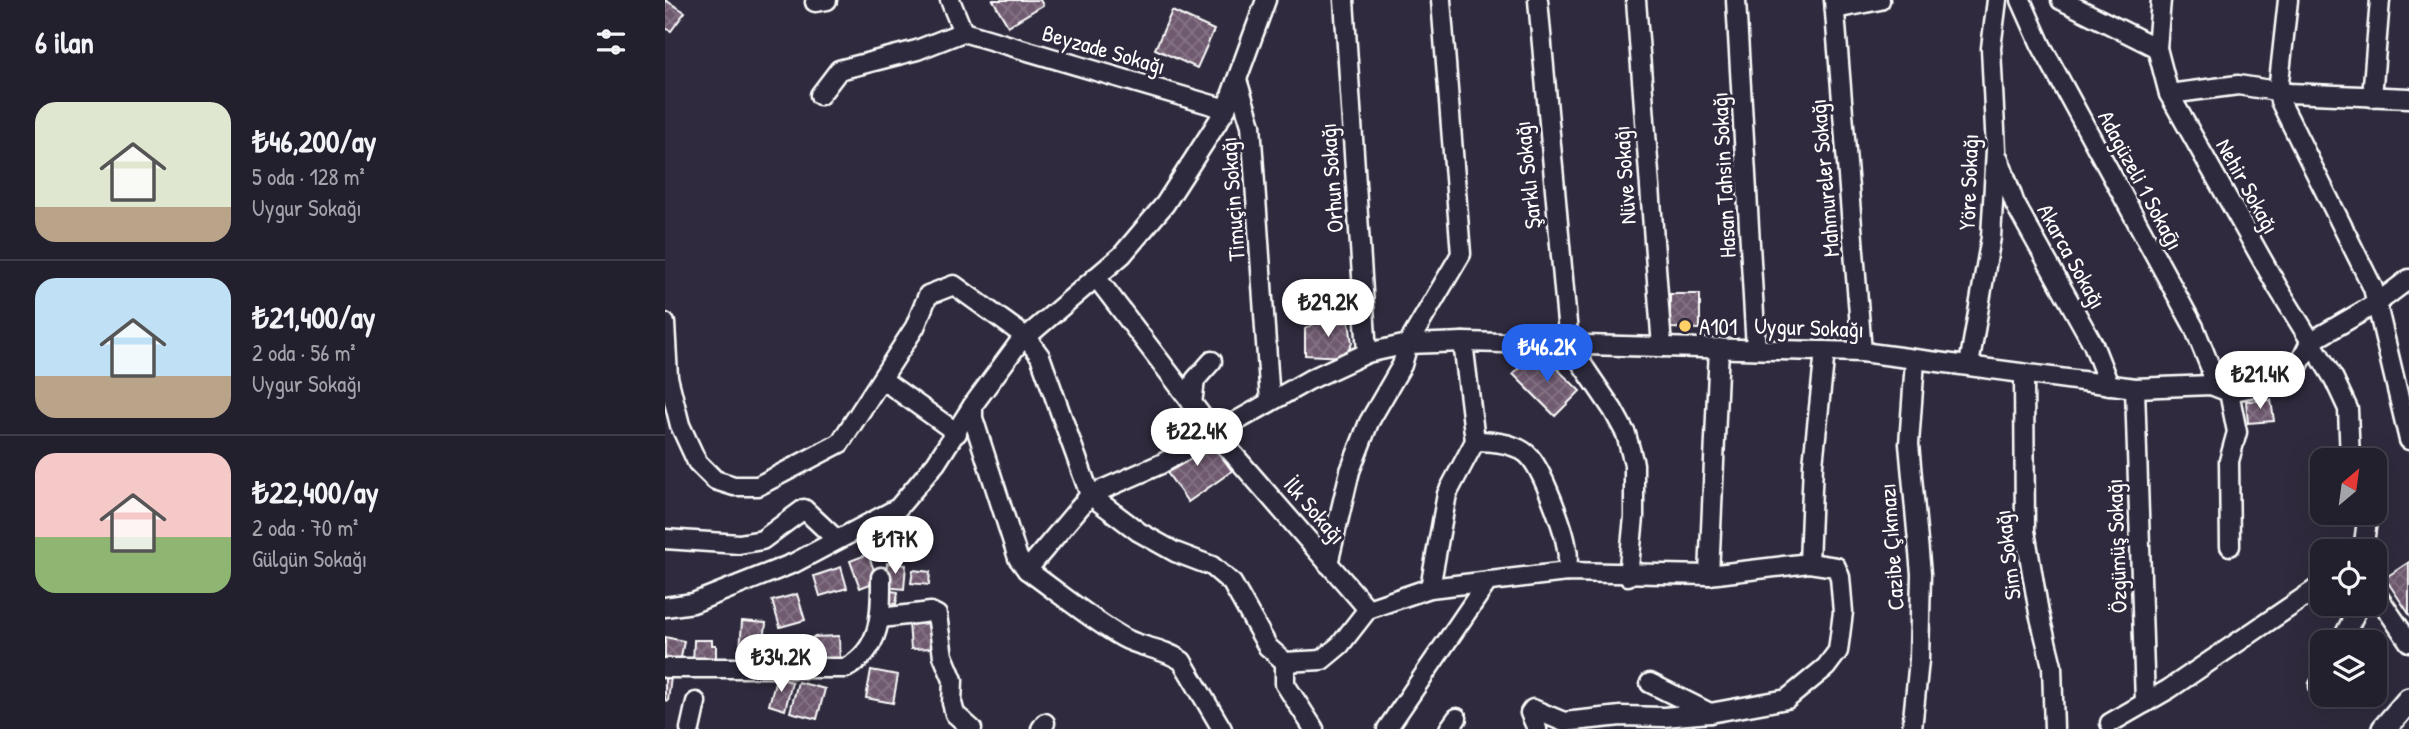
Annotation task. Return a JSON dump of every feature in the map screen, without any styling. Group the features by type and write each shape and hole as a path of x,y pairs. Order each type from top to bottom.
{"main road":[{"path":"2384,729 2409,701"}],"street":[{"path":"820,95 839,70 917,50 963,32 950,0"},
{"path":"665,607 693,603 794,563 898,508 957,433 973,405 1026,337 1122,255 1165,204 1226,109 1266,0"},
{"name":"Orhun Sokağı","path":"1344,0 1367,353"},
{"path":"1328,564 1350,471 1369,422 1402,365 1408,344 1461,254 1441,0"},
{"name":"Şarklı Sokağı","path":"1538,0 1569,345"},
{"name":"Nüve Sokağı","path":"1636,0 1661,347"},
{"name":"Hasan Tahsin Sokağı","path":"1736,0 1756,349"},
{"path":"1834,5 1880,0"},
{"name":"Yöre Sokağı","path":"1969,365 1991,237 1996,150 1991,48 1997,0"},
{"name":"Adagüzeli 1 Sokaḡı","path":"2021,0 2041,45 2194,327 2211,369 2211,385"},
{"path":"2061,0 2157,48"},
{"name":"Nehir Sokağı","path":"2161,0 2157,48 2169,94 2310,342 2334,379 2348,409 2350,448"},
{"path":"2288,0 2278,91 2280,101 2373,288 2409,440"},
{"path":"2372,97 2380,0"},
{"name":"Mahmureler Sokağı","path":"1834,5 1862,352"},
{"name":"Beyzade Sokağı","path":"963,32 1226,109"},
{"name":"Timuçin Sokağı","path":"1237,80 1251,125 1270,401"},
{"path":"2169,94 2230,85 2278,91 2409,98"},
{"name":"Akarca Sokağı","path":"1996,150 2015,204 2092,344 2109,385"},
{"name":"İlk Sokağı","path":"1096,277 1214,432 1368,609"},
{"path":"2230,546 2229,461 2237,432 2229,392 2292,379 2310,342 2377,303 2409,279"},
{"path":"665,323 668,377 680,425 697,462 715,480 734,486 758,486 840,443 915,327 928,295 954,285 1026,337 1040,356 1090,495 1139,532 1175,552 1212,566 1232,583 1268,647 1285,662 1322,660 1340,645 1368,609 1430,589 1567,572 1628,576 1709,575 1809,563 1836,567 1840,578 1843,612 1838,651 1826,667 1787,699 1710,713 1664,717 1621,716 1564,722 1532,709 1530,713 1537,729"},
{"path":"1430,589 1447,494 1475,441 1463,342"},
{"name":"Uygur Sokağı","path":"1090,495 1161,464 1270,401 1367,353 1408,344 1463,342 1862,352 2135,388 2211,385 2229,392"},
{"path":"1569,345 1613,410 1626,434 1634,464 1634,517 1628,576"},
{"path":"1709,575 1719,348"},
{"path":"1809,563 1813,464 1825,351"},
{"path":"1192,404 1195,380 1212,361"},
{"name":"Cazibe Çıkmazı","path":"1912,729 1919,660 1921,574 1909,444 1915,361"},
{"name":"Sim Sokağı","path":"2024,374 2025,531 2039,614 2052,666 2054,729"},
{"path":"883,380 957,433"},
{"name":"Özgümüş Sokağı","path":"2135,388 2145,703"},
{"path":"973,405 973,418 1018,558 1027,570 1120,636 1143,648 1171,653 1182,661 1222,729"},
{"path":"1475,441 1504,444 1527,454 1536,466 1564,534 1568,552 1567,572"},
{"path":"1027,570 1090,495"},
{"path":"665,539 739,544 762,540 804,509 837,540"},
{"path":"665,668 846,668 858,661 869,649 881,618 881,577"},
{"path":"1387,729 1488,581"},
{"path":"2110,723 2145,703 2310,593"},
{"path":"2387,610 2409,642"},
{"path":"881,618 931,612 937,615 943,656 953,680 952,703 955,713 972,729"},
{"path":"1285,662 1285,684 1314,729"},
{"path":"1650,682 1710,713"},
{"path":"690,729 696,702"}],"building":[{"path":"665,0 685,12 671,31 665,28"},
{"path":"993,0 1040,0 1043,5 1008,26"},
{"path":"1172,11 1214,30 1197,68 1155,49"},
{"path":"1670,294 1700,294 1700,329 1670,328"},
{"path":"1349,322 1352,343 1345,357 1305,355 1305,329 1315,323"},
{"path":"1534,353 1546,365 1549,361 1580,391 1555,416 1513,374"},
{"path":"2271,400 2274,421 2248,423 2246,401"},
{"path":"1207,436 1232,471 1188,502 1161,464"},
{"path":"868,554 878,581 860,588 850,561"},
{"path":"2409,562 2409,614 2387,581 2387,577"},
{"path":"887,563 906,565 904,589 885,587"},
{"path":"841,567 847,588 820,596 814,576"},
{"path":"913,570 930,572 929,585 911,583"},
{"path":"885,590 898,592 896,604 883,603"},
{"path":"797,594 805,620 780,627 772,601"},
{"path":"742,621 766,623 763,653 740,651"},
{"path":"931,622 933,648 911,649 909,623"},
{"path":"839,636 840,662 814,663 813,637"},
{"path":"665,637 684,641 680,663 665,659"},
{"path":"694,640 712,640 712,645 716,645 716,665 693,665"},
{"path":"778,643 804,644 803,659 778,658"},
{"path":"871,670 898,675 893,703 866,698"},
{"path":"665,676 671,677 668,701 665,700"},
{"path":"776,678 792,682 785,710 769,705"},
{"path":"798,682 825,689 817,719 790,712"}],"place":[{"name":"A101","path":"1685,326"}]}
